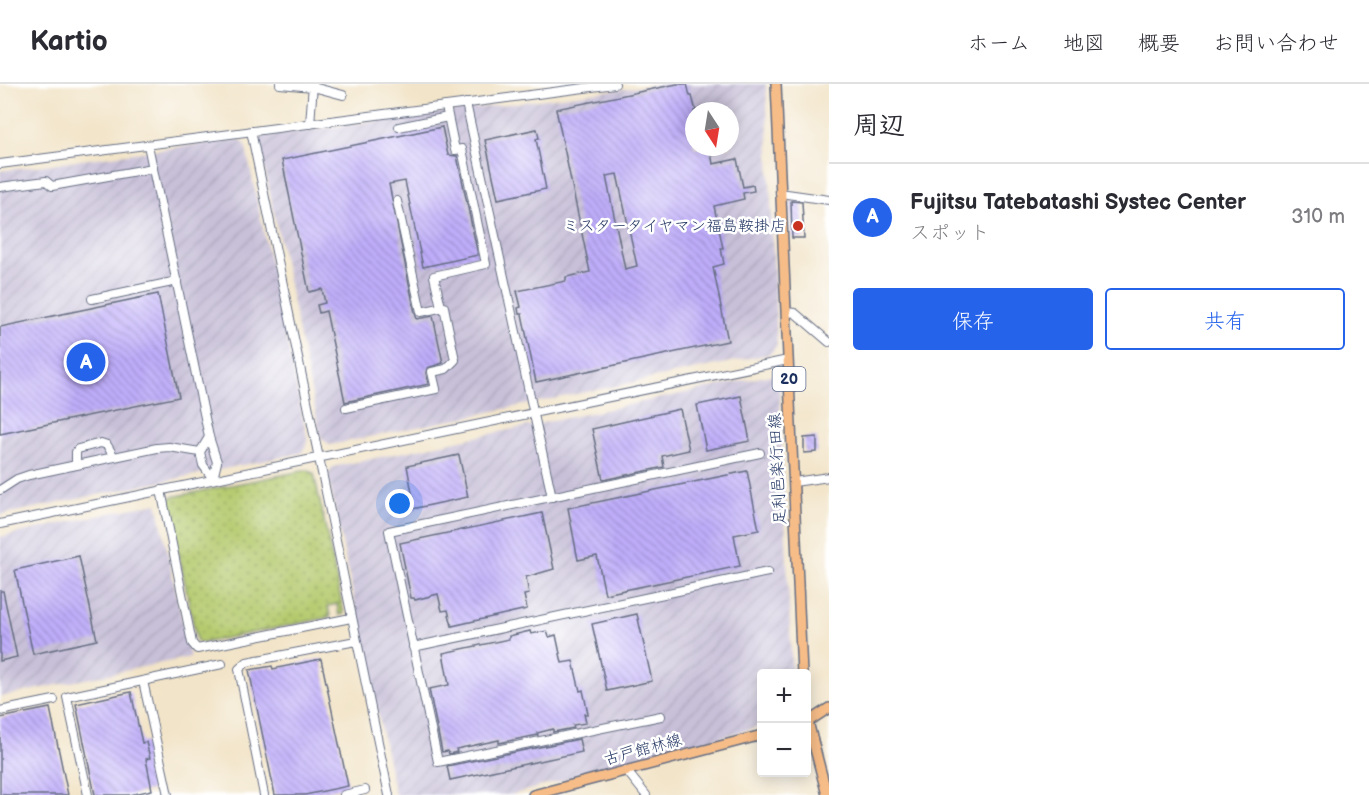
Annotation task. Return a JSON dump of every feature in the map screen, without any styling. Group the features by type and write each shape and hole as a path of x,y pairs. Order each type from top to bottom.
{"main road":[{"name":"足利邑楽行田線","path":"776,84 802,669"},
{"path":"811,718 829,708"},
{"path":"808,723 827,795"},
{"name":"古戸館林線","path":"533,795 757,736"}],"street":[{"path":"280,84 313,85 343,95"},
{"path":"0,164 615,84"},
{"path":"310,124 313,85"},
{"path":"466,103 552,497"},
{"path":"346,408 436,389 432,372 446,369 456,360 444,307 441,307 434,276 486,264 462,149 455,150 446,106"},
{"path":"399,127 448,117"},
{"path":"251,131 389,795"},
{"path":"148,145 209,437 217,462 213,479"},
{"path":"0,187 46,181 52,186 153,168"},
{"path":"780,193 829,200"},
{"path":"397,201 421,312 441,307"},
{"path":"92,298 177,281"},
{"path":"786,312 795,313 829,342"},
{"path":"0,524 788,360"},
{"path":"209,437 200,452 203,465 213,479"},
{"path":"76,465 78,449 101,443 107,445 114,457"},
{"path":"0,490 17,479 29,475 114,457 169,447 200,452"},
{"path":"661,716 438,762 389,531 760,453"},
{"path":"794,482 829,477"},
{"path":"161,490 192,643 197,649 351,618"},
{"path":"413,646 768,572"},
{"path":"264,795 239,669 247,662 356,641"},
{"path":"88,795 67,697 222,664"},
{"path":"143,681 168,795"},
{"path":"0,711 54,700"},
{"path":"626,770 646,795"},
{"path":"344,795 365,790"}],"shaded area":[{"path":"661,84 766,84 777,345 770,354 330,445 321,438 259,141 263,136"},
{"path":"239,139 245,144 308,442 301,453 0,515 0,171"},
{"path":"771,375 779,381 792,669 757,669 757,727 510,795 395,795 328,475 333,467"},
{"path":"157,503 190,657 0,697 0,537"}],"green space":[{"path":"307,470 314,474 344,614 339,615 337,604 328,606 330,617 202,643 197,642 168,501 172,497"}],"building":[{"path":"677,84 687,84 694,102 685,102 685,156 712,156 713,164 737,159 743,187 753,185 754,191 743,193 744,199 714,206 724,264 713,267 728,341 536,382 522,314 519,314 518,308 521,307 517,291 566,281 566,277 590,272 556,109","holes":["617,174 637,266 625,269 606,176"]},
{"path":"442,127 448,155 457,156 478,255 423,267 405,181 389,184 415,313 417,319 433,316 443,363 427,368 429,384 345,402 326,311 319,313 317,305 325,303 322,289 309,292 282,160"},
{"path":"537,129 539,138 536,139 546,189 498,199 485,140"},
{"path":"791,201 802,202 804,238 792,238"},
{"path":"158,294 179,397 0,434 0,327"},
{"path":"741,396 750,441 706,450 697,405"},
{"path":"680,409 689,450 662,456 664,467 603,480 592,429"},
{"path":"817,437 817,452 804,453 804,438"},
{"path":"459,455 468,497 412,509 410,498 413,498 407,466"},
{"path":"747,471 759,530 734,535 740,566 605,594 597,556 578,560 568,508"},
{"path":"542,513 554,569 526,577 529,594 524,595 527,609 452,626 448,610 442,611 438,594 415,600 411,598 400,543"},
{"path":"79,556 97,640 33,654 15,570"},
{"path":"0,591 3,591 17,657 0,661"},
{"path":"637,614 652,681 607,691 592,624"},
{"path":"530,631 531,634 547,631 549,637 556,635 562,663 573,661 580,691 583,690 588,714 584,714 586,723 573,725 574,728 553,732 553,729 537,733 538,735 499,743 499,740 456,749 457,752 449,754 448,751 442,752 429,689 449,685 443,653 509,639 509,636"},
{"path":"321,659 348,786 305,795 275,795 249,670 272,666 273,669"},
{"path":"131,692 142,743 146,742 150,758 146,759 152,790 130,795 95,795 76,704"},
{"path":"50,708 68,795 0,795 0,718"},
{"path":"579,739 582,752 450,780 447,766"}],"place":[{"name":"ミスタータイヤマン福島鞍掛店","path":"798,226"},
{"name":"Fujitsu Tatebatashi Systec Center","path":"86,362"}]}
